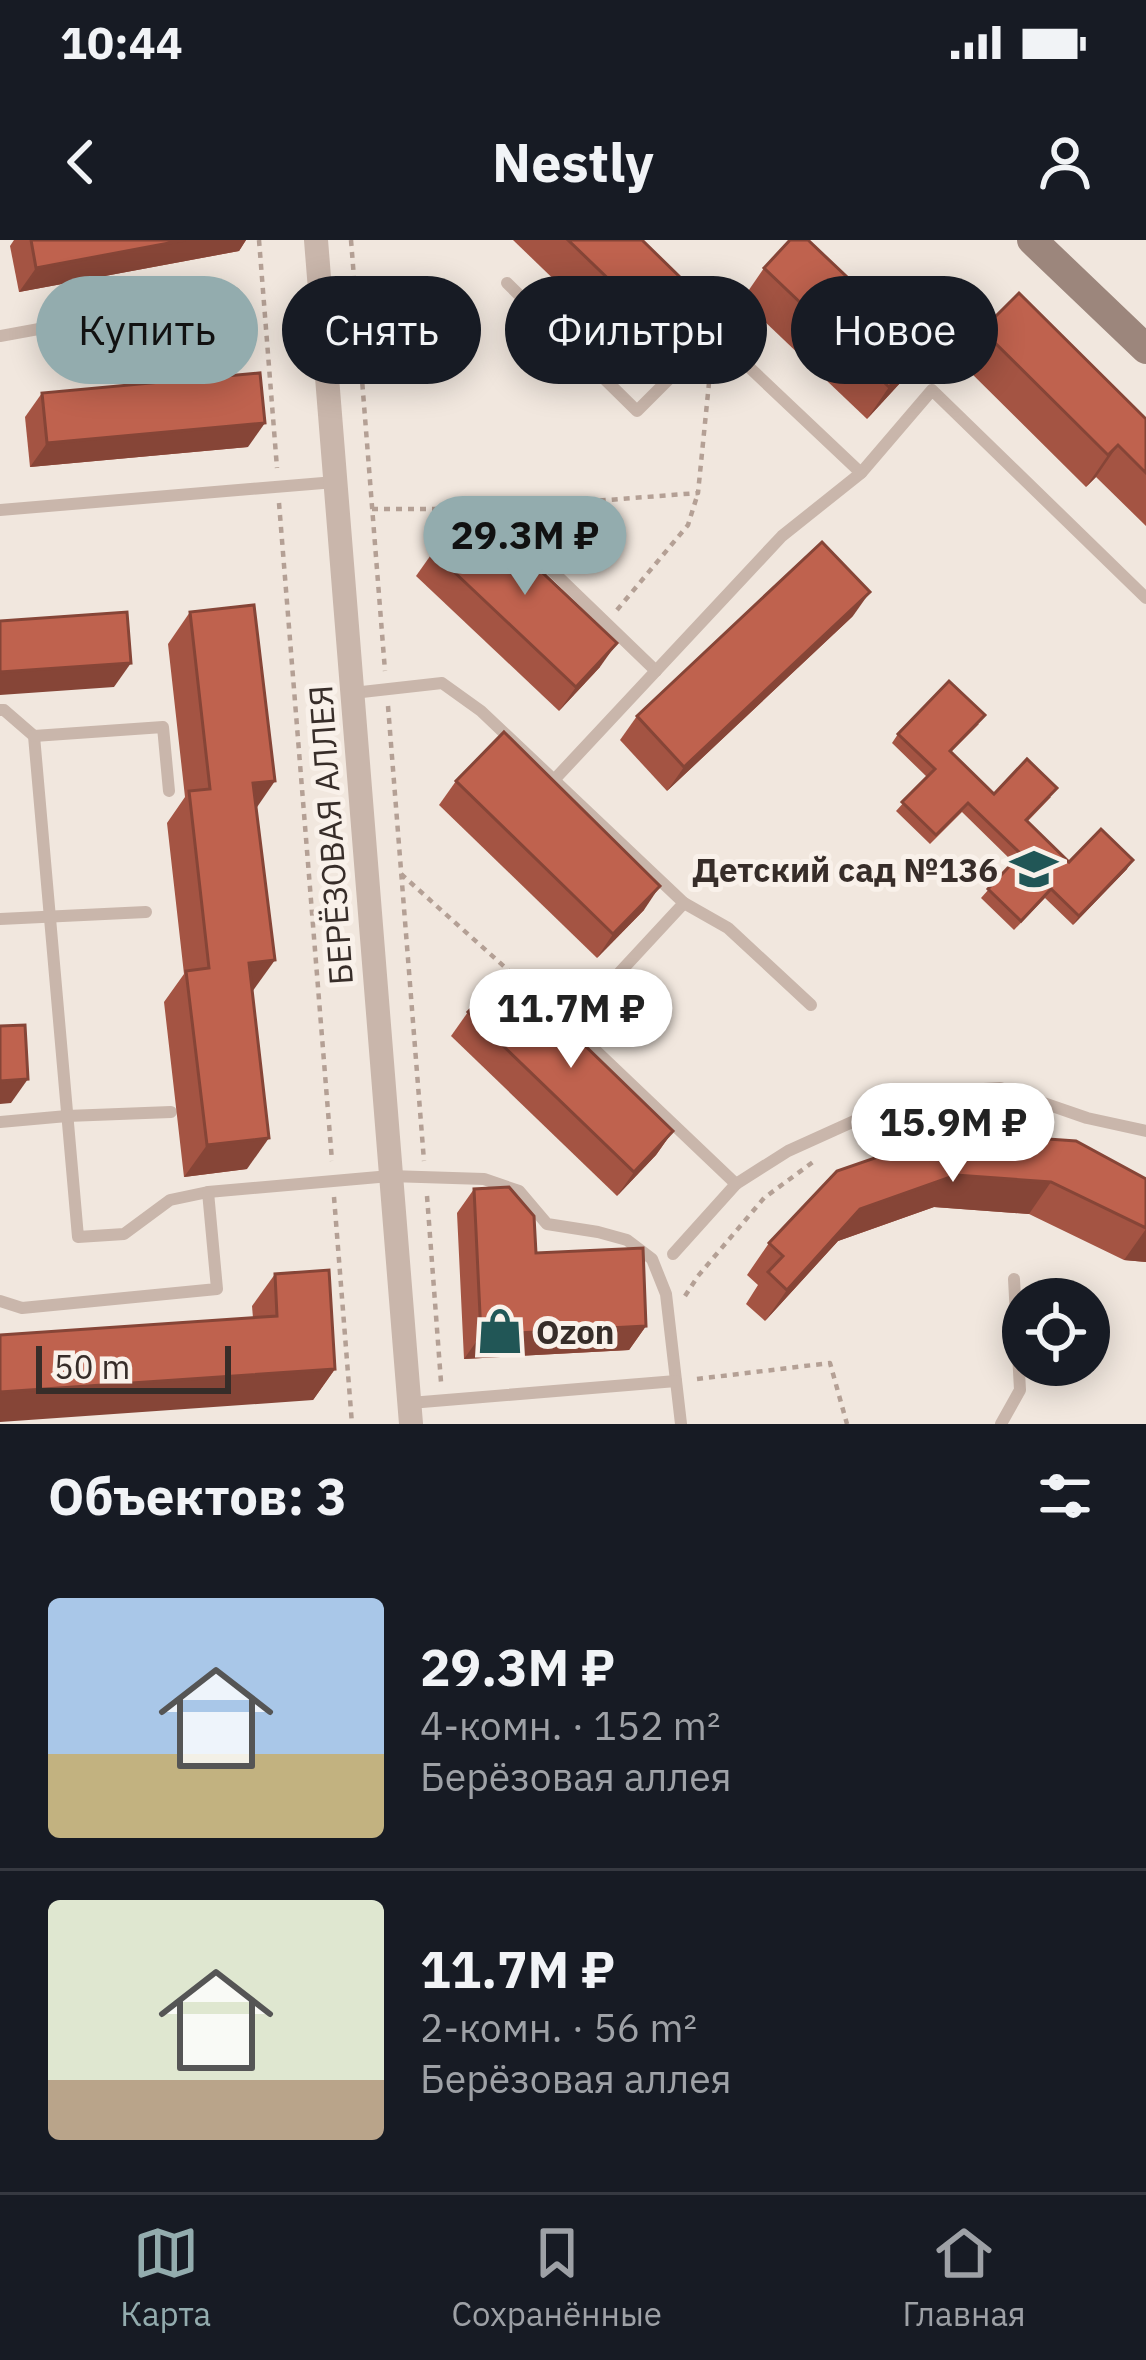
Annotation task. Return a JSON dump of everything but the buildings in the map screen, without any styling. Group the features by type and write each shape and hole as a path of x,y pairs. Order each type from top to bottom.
{"main road":[{"path":"1032,240 1146,350"}],"street":[{"name":"БЕРЁЗОВАЯ АЛЛЕЯ","path":"316,240 410,1414"}],"lane":[{"path":"0,336 36,329"},
{"path":"610,384 637,410 663,384"},
{"path":"767,384 861,473"},
{"path":"554,780 782,536 861,473 932,391 1146,598"},
{"path":"0,510 335,482"},
{"path":"488,509 656,671"},
{"path":"352,693 442,683 481,711 684,903 728,928 812,1005"},
{"path":"0,710 34,736 78,1238 124,1234 170,1200 208,1192 389,1176 484,1179 520,1191 547,1224 627,1240 652,1259 666,1294 681,1424"},
{"path":"34,736 163,728 169,791"},
{"path":"684,903 570,1026 736,1184"},
{"path":"0,919 146,912"},
{"path":"674,1254 736,1184 788,1151 872,1113 935,1092 1000,1088 1087,1118 1146,1131"},
{"path":"0,1122 170,1112"},
{"path":"0,1301 22,1308 217,1288 208,1192"},
{"path":"410,1414 442,1401 676,1382"},
{"path":"1000,1424 1020,1386"}],"path":[{"path":"259,240 352,1424"},
{"path":"351,240 442,1401"},
{"path":"606,624 688,525 698,493 709,384"},
{"path":"372,509 488,509 698,493"},
{"path":"401,874 570,1026"},
{"path":"874,1135 934,1124 973,1123 1046,1141"},
{"path":"669,1321 698,1276 764,1198 814,1162"},
{"path":"676,1382 830,1363 847,1424"}],"place":[{"name":"Детский сад №136","path":"1034,869"},
{"name":"Ozon","path":"500,1331"}]}
